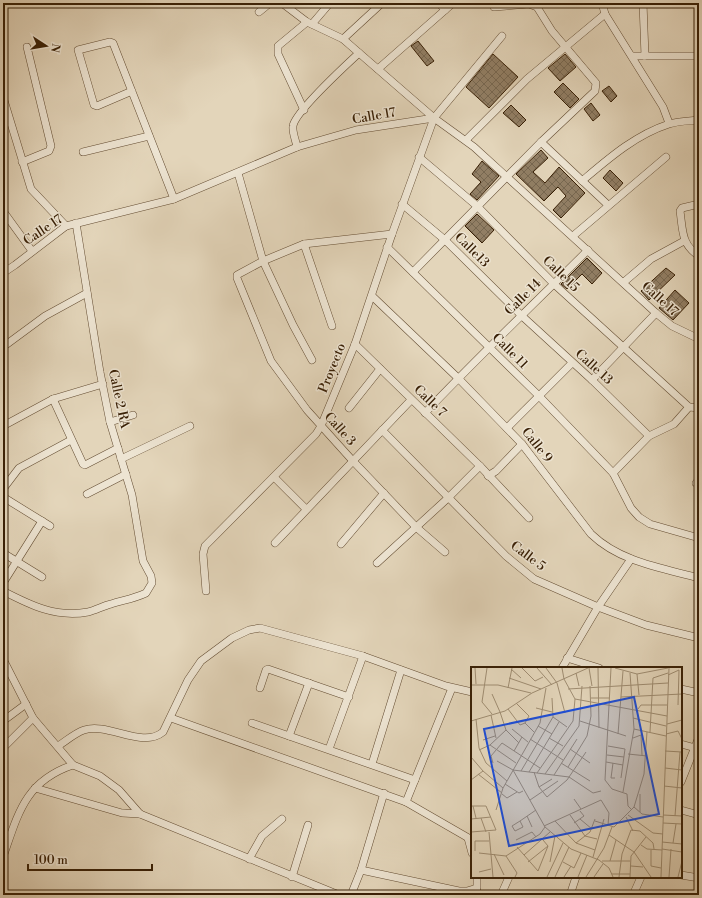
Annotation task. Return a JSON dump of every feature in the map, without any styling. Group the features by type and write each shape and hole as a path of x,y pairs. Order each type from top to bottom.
{"street":[{"path":"259,12 270,3"},
{"path":"282,3 309,23 343,38 434,118"},
{"path":"304,110 278,54 278,46 309,23 330,3"},
{"path":"343,38 382,3"},
{"path":"439,3 445,10"},
{"path":"378,69 453,3"},
{"path":"602,3 605,14 633,56 635,63 663,107 669,123"},
{"path":"644,3 646,56"},
{"path":"413,272 541,142 595,91 596,83 552,31 534,4 494,7"},
{"path":"466,140 527,79 605,14"},
{"name":"Proyecto","path":"206,591 203,554 205,546 274,477 322,426 355,344 418,157 434,118 502,36"},
{"path":"132,91 97,106 94,105 78,50 112,42 132,91 174,199"},
{"path":"22,162 49,151 52,146 27,47"},
{"path":"298,147 293,126 304,110 359,53"},
{"path":"633,56 699,56"},
{"path":"3,97 22,162 32,188 66,226"},
{"name":"Calle 17","path":"3,273 66,226 174,199 298,147 356,130 434,118 466,140 508,176 656,313 672,326 699,340"},
{"path":"582,181 622,149 669,123 699,120"},
{"path":"84,152 149,136"},
{"path":"541,142 608,205"},
{"name":"Calle 15","path":"418,157 477,206 554,284 689,407"},
{"path":"572,236 666,157"},
{"path":"238,173 263,261 292,325 312,360"},
{"name":"Calle13","path":"402,204 445,240 522,316"},
{"path":"699,204 682,208 680,211 684,241 689,249 699,256"},
{"path":"3,211 32,251"},
{"name":"Calle 2 RA","path":"3,590 33,606 52,611 70,613 89,612 110,604 126,602 146,593 152,583 151,576 143,561 132,495 110,422 76,223"},
{"path":"263,261 304,244 392,234"},
{"path":"624,282 651,258 684,241"},
{"path":"304,244 332,326"},
{"name":"Calle 11","path":"387,247 538,395 613,474 631,508 638,517 650,524 699,538"},
{"name":"Calle 14","path":"425,413 488,346 522,316 588,250"},
{"name":"Calle 3","path":"263,261 237,275 237,278 271,360 307,410 352,460 416,527 445,552"},
{"path":"3,347 45,316 88,293"},
{"name":"Calle 9","path":"372,296 458,378 522,444 591,534 602,544 631,559 699,578"},
{"path":"592,380 656,313"},
{"name":"Calle 13","path":"522,316 592,380 649,436"},
{"name":"Calle 7","path":"355,344 480,466 529,518"},
{"path":"507,428 538,395 572,363"},
{"path":"349,408 380,369"},
{"path":"3,426 53,399 103,384"},
{"path":"53,399 84,465 118,448"},
{"path":"275,543 352,460 411,400"},
{"path":"613,474 649,436 674,424 689,407 699,408"},
{"path":"110,422 133,415"},
{"path":"121,459 190,426"},
{"name":"Calle 5","path":"382,430 506,556 534,579 598,607 646,625 699,638"},
{"path":"3,489 19,468 71,440"},
{"path":"488,476 496,471 522,444"},
{"path":"377,563 448,498 480,466"},
{"path":"87,494 126,474"},
{"path":"274,477 306,509"},
{"path":"341,544 384,493"},
{"path":"3,497 50,526"},
{"path":"3,583 18,562 42,521"},
{"path":"3,553 42,577"},
{"path":"562,667 598,607 631,559"},
{"path":"58,746 85,729 96,729 148,738 158,736 163,732 188,680 201,661 232,638 249,630 260,628 363,656 452,688 471,692"},
{"path":"330,749 363,656"},
{"path":"567,658 596,667"},
{"path":"3,659 34,718 73,765 100,776 119,790 140,814"},
{"path":"260,688 267,669 349,697"},
{"path":"372,764 401,670"},
{"path":"289,736 309,683"},
{"path":"406,802 452,688"},
{"path":"682,689 699,693"},
{"path":"3,721 26,704"},
{"path":"3,748 34,718"},
{"path":"171,718 384,793 406,802 470,839"},
{"path":"252,723 330,749 415,780"},
{"path":"682,780 697,749 699,737"},
{"path":"682,744 697,749"},
{"path":"3,857 26,799 48,776 73,765"},
{"path":"35,788 122,813 140,814 339,895"},
{"path":"351,895 361,870 384,793"},
{"path":"682,810 699,815"},
{"path":"249,859 262,836 282,819"},
{"path":"292,877 308,825"},
{"path":"361,870 459,891 477,888 477,878"},
{"path":"682,875 699,878"},
{"path":"501,895 509,878"},
{"path":"570,895 576,878"},
{"path":"633,895 641,878"}],"building":[{"path":"418,41 434,61 427,66 411,46"},
{"path":"493,54 518,77 489,108 466,87"},
{"path":"565,54 576,67 560,81 548,68"},
{"path":"563,83 579,99 570,108 554,92"},
{"path":"609,86 617,96 611,102 602,91"},
{"path":"591,103 600,115 593,121 584,109"},
{"path":"511,105 526,120 519,127 503,113"},
{"path":"541,150 548,158 533,172 545,183 559,167 585,193 561,218 553,210 566,196 558,187 544,201 516,174"},
{"path":"482,161 499,176 477,200 470,194 481,182 472,174"},
{"path":"610,170 623,183 616,191 603,178"},
{"path":"477,214 494,230 482,243 465,226"},
{"path":"587,258 602,273 592,284 582,274 567,289 561,284"},
{"path":"666,268 675,275 649,300 641,291"},
{"path":"675,290 689,303 673,320 659,308"}]}
